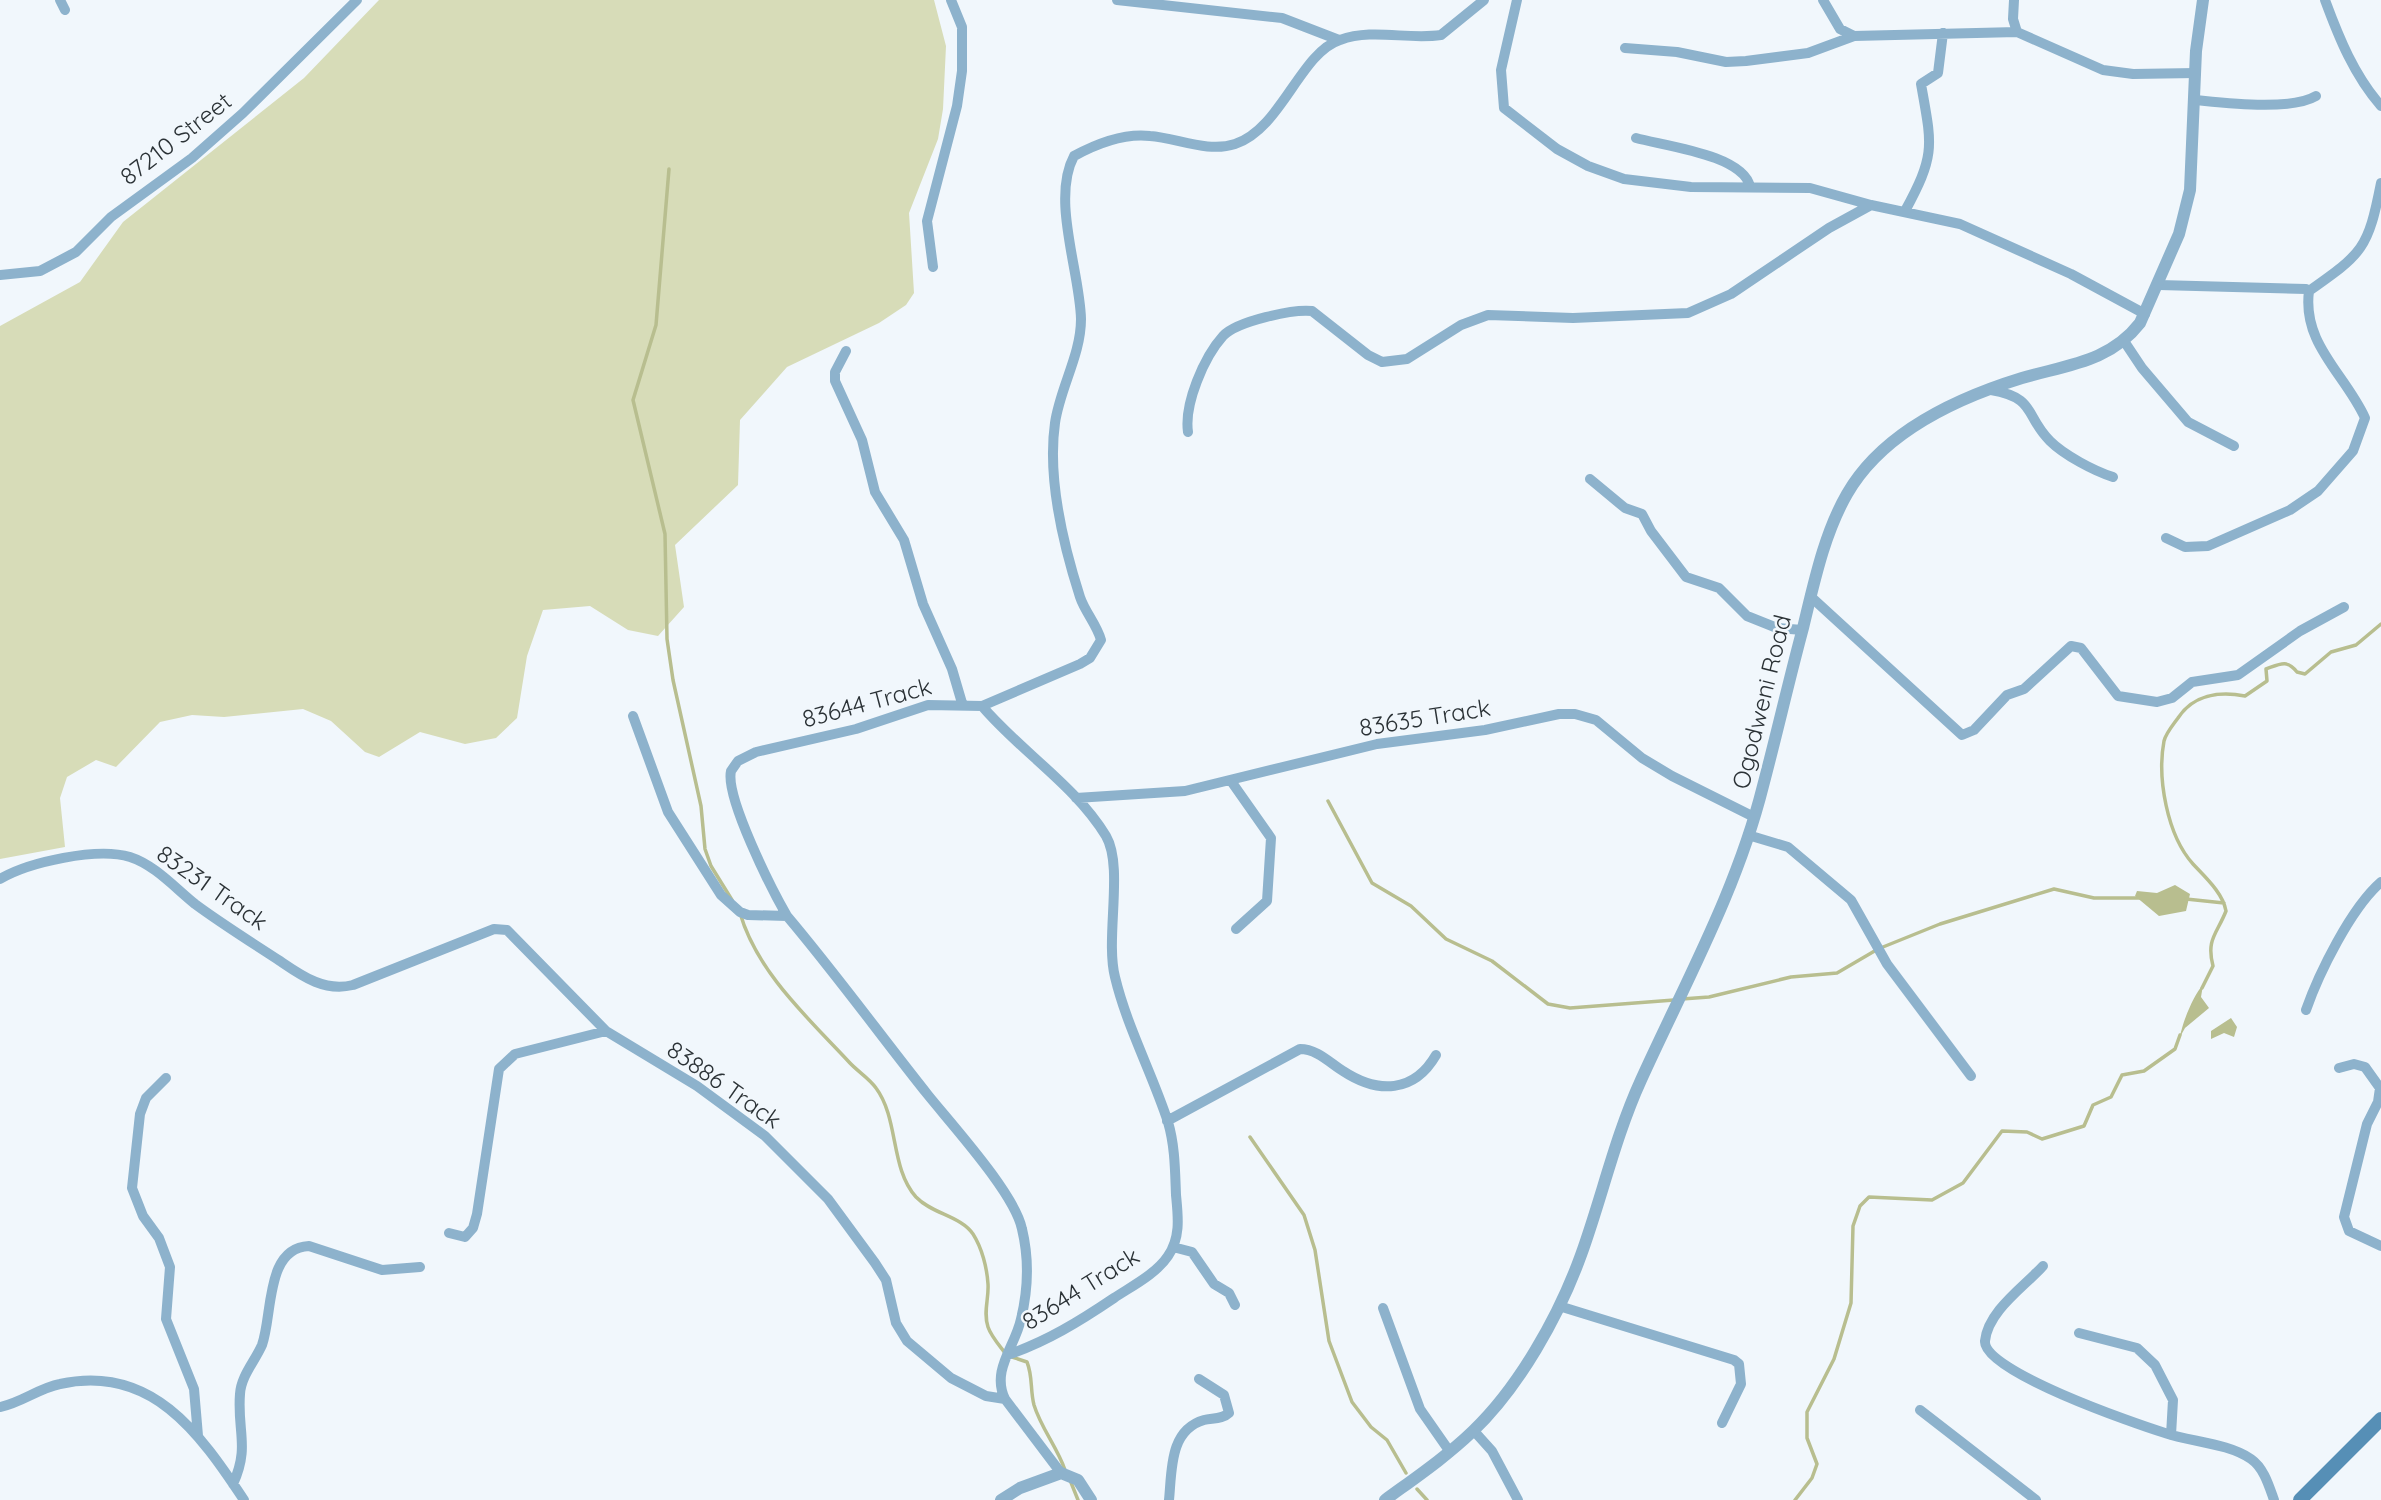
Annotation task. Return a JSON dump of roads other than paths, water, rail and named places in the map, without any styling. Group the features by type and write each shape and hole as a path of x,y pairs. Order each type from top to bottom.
{"main road":[{"path":"2300,1500 2381,1419"}],"street":[{"path":"60,0 65,10"},
{"name":"87210 Street","path":"0,275 40,271 87,243 111,217 192,158 243,113 357,0"},
{"path":"933,267 927,221 957,106 964,44 962,27 951,0"},
{"path":"1117,0 1282,18 1339,40 1372,34 1441,35 1484,0"},
{"path":"1517,0 1501,70 1504,108 1523,125 1588,166 1625,179 1691,187 1810,188 1871,205 1960,224 2071,274 2145,314"},
{"path":"1823,0 1840,29 1854,36"},
{"path":"2014,0 2013,19 2017,32"},
{"name":"Ogodweni Road","path":"1385,1500 1474,1431 1502,1398 1559,1306 1580,1257 1622,1127 1715,925 1748,835 1810,596 1846,497 1873,459 1898,436 1925,419 1990,390 2098,358 2124,341 2145,314 2179,234 2190,190 2203,0"},
{"path":"2325,0 2343,47 2361,80 2381,106"},
{"path":"1625,48 1677,52 1726,62 1808,53 1854,36 2017,32 2103,69 2133,74 2196,73"},
{"path":"1905,211 1929,161 1930,141 1921,84 1938,73 1943,33"},
{"path":"982,706 1080,664 1090,658 1101,640 1080,597 1055,484 1055,421 1081,322 1067,206 1067,172 1073,156 1103,143 1139,135 1219,147 1244,141 1267,122 1304,72 1339,40"},
{"path":"2195,100 2285,103 2308,101 2316,96"},
{"path":"1636,138 1707,156 1739,168 1748,177 1750,187"},
{"path":"2159,285 2309,291 2358,254 2372,223 2381,183"},
{"path":"1188,432 1188,403 1218,343 1231,330 1258,319 1312,311 1368,355 1382,362 1407,359 1461,325 1488,315 1573,318 1688,313 1731,295 1829,228 1871,205"},
{"path":"2166,538 2185,547 2208,545 2250,529 2290,510 2318,491 2356,448 2365,418 2338,372 2322,354 2308,313 2309,291"},
{"path":"2124,341 2142,368 2188,422 2234,446"},
{"path":"846,351 835,372 835,381 862,440 875,492 904,540 923,604 952,669 962,703"},
{"path":"1990,390 2012,394 2027,405 2050,441 2086,465 2113,477"},
{"path":"1590,479 1625,509 1642,514 1651,531 1686,577 1720,588 1747,616 1777,628 1802,630"},
{"path":"1810,596 1900,676 1952,729 1962,735 1974,730 2007,695 2024,689 2071,646 2081,648 2118,696 2157,702 2172,698 2192,682 2245,672 2300,631 2344,607"},
{"name":"83644 Track","path":"1005,1399 999,1377 1007,1355 1021,1320 1027,1287 1025,1247 1019,1218 974,1153 787,916 766,876 730,789 729,777 734,765 756,752 856,729 928,705 962,703 982,706 1076,799 1110,845 1113,877 1111,943 1115,975 1123,1006 1167,1121 1174,1148 1178,1230 1173,1247 1159,1265 1111,1300 1044,1341 1007,1355"},
{"name":"83635 Track","path":"1076,799 1185,791 1377,744 1575,714 1596,720 1642,758 1672,776 1754,817"},
{"path":"633,716 668,812 721,895 740,912 787,916"},
{"path":"1231,781 1267,830 1272,846 1267,901 1236,929"},
{"path":"1748,835 1788,847 1851,900 1887,964 1971,1076"},
{"name":"83231 Track","path":"0,879 25,867 53,861 97,854 130,857 155,872 233,932 305,978 331,987 353,985"},
{"path":"2306,1010 2336,944 2369,894 2381,882"},
{"name":"83886 Track","path":"353,985 494,929 508,930 606,1031 697,1086 765,1136 828,1199 875,1263 886,1280 896,1322 906,1341 951,1378 986,1396 1005,1399"},
{"path":"449,1233 465,1237 473,1228 488,1158 498,1076 503,1062 514,1054 606,1031"},
{"path":"1167,1121 1300,1049 1312,1051 1363,1083 1392,1088 1412,1081 1428,1068 1436,1055"},
{"path":"2339,1068 2354,1064 2365,1067 2380,1088 2378,1102 2367,1124 2344,1217 2349,1231 2381,1246"},
{"path":"166,1077 146,1098 140,1114 132,1188 143,1216 159,1238 170,1267 166,1319 194,1389 198,1436"},
{"path":"233,1484 243,1464 242,1384 261,1345 276,1276 285,1256 300,1246 309,1246 382,1270 420,1267"},
{"path":"1173,1247 1192,1252 1214,1284 1230,1293 1236,1305"},
{"path":"2043,1266 2002,1309 1987,1333 1988,1352 2023,1377 2171,1435 2253,1460 2266,1478 2274,1500"},
{"path":"1559,1306 1734,1360 1739,1364 1741,1384 1722,1423"},
{"path":"1383,1308 1420,1409 1450,1452"},
{"path":"2079,1333 2137,1348 2155,1365 2173,1400 2171,1435"},
{"path":"1169,1500 1175,1454 1182,1433 1202,1420 1229,1413 1224,1395 1199,1379"},
{"path":"0,1408 57,1384 103,1380 144,1391 198,1436 244,1500"},
{"path":"1005,1399 1045,1448 1061,1473 1078,1480 1091,1500"},
{"path":"1920,1410 2036,1500"},
{"path":"1474,1431 1492,1451 1518,1500"},
{"path":"1000,1500 1020,1488 1061,1473"}],"waterway":[{"path":"669,169 656,325 633,400 665,534 667,639 673,680 701,806 705,849 711,866 732,900"},
{"path":"2202,988 2213,966 2212,943 2226,911 2217,892 2184,852 2171,822 2162,772 2166,735 2191,704 2207,696 2245,696 2267,681 2266,669 2279,664 2290,665 2297,672 2305,674 2331,652 2356,645 2381,624"},
{"path":"1328,801 1372,883 1411,906 1446,939 1492,961 1548,1004 1570,1008 1674,1000"},
{"path":"1682,999 1709,997 1791,977 1837,973 1878,949 1940,924 2054,889 2094,898 2140,898"},
{"path":"2186,899 2224,903"},
{"path":"740,913 758,955 771,974 801,1011 876,1088 888,1114 902,1172 916,1197 961,1223 973,1234 986,1271 988,1327 1005,1353"},
{"path":"1795,1500 1812,1478 1817,1464 1807,1438 1807,1412 1834,1359 1851,1303 1853,1226 1860,1206 1869,1197 1932,1200 1963,1183 2002,1131 2027,1132 2042,1139 2084,1126 2093,1105 2111,1097 2122,1075 2144,1071 2175,1049 2180,1035"},
{"path":"1250,1137 1304,1215 1315,1250 1329,1341 1352,1402 1371,1427 1387,1440 1406,1473"},
{"path":"1012,1357 1027,1362 1034,1405 1065,1470"},
{"path":"1070,1480 1078,1500"},
{"path":"1417,1489 1427,1500"}]}
